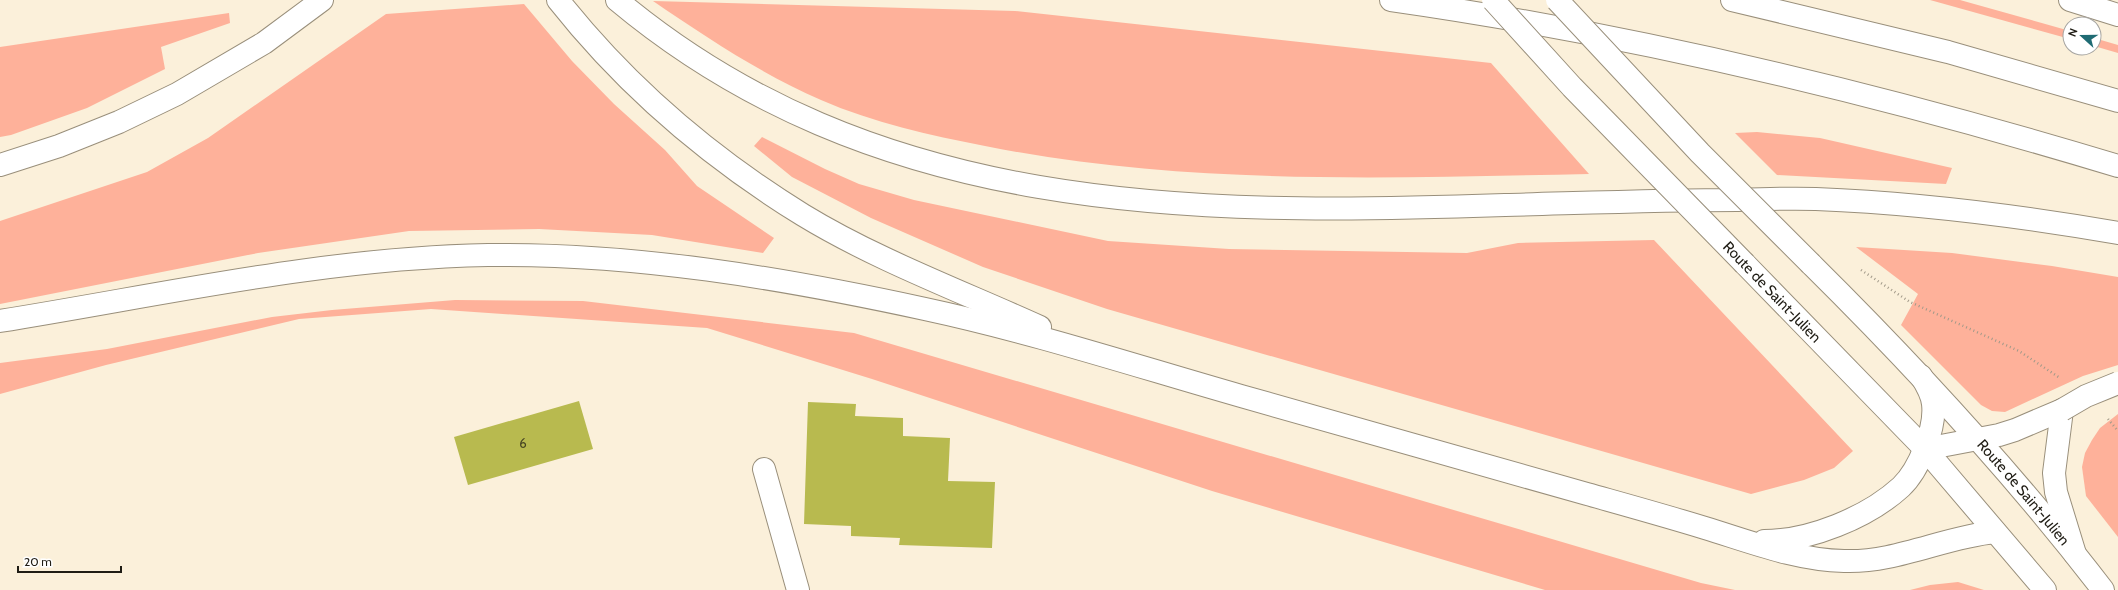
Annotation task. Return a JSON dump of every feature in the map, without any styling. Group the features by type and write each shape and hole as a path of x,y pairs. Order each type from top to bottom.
{"main road":[{"path":"0,165 59,146 119,122 177,94 264,43 322,0"},
{"path":"558,0 617,69 687,132 762,188 810,218 899,264 1094,352"},
{"path":"617,0 657,32 727,77 763,98 810,121 891,152 1013,183 1075,194 1143,202 1213,207 1353,208 1500,206 1651,200 1816,199 1943,210 2058,223 2118,233"},
{"path":"1391,0 1549,27 1745,66 1919,109 2118,166"},
{"name":"Route de Saint-Julien","path":"1493,0 1572,87 1925,449 2045,590"},
{"name":"Route de Saint-Julien","path":"1557,0 1695,148 1921,376 1978,438 2075,554 2103,590"},
{"path":"1732,0 1941,50 2118,101"},
{"path":"2070,0 2118,15"},
{"path":"0,321 197,286 339,266 425,258 489,255 549,256 642,263 702,270 824,289 930,310 1094,352 1237,395 1789,554 1829,560 1854,561 1887,557 1970,534 1995,532"},
{"path":"1748,541 1796,539 1851,519 1901,486 1925,449 1930,438 1934,417 1933,402 1921,376"},
{"path":"1925,449 2015,430 2062,410 2086,396 2118,383"},
{"path":"2062,410 2054,473 2056,492 2075,554"},
{"path":"764,469 798,590"}],"path":[{"path":"1858,268 1910,302 2019,351 2066,381"},
{"path":"2103,416 2118,431"}],"shaded area":[{"path":"1930,0 1960,0 2062,29 2062,37"},
{"path":"653,1 1015,11 1491,63 1589,174 1362,177 1211,173 1135,168 1060,159 985,146 922,133 881,122 821,100 755,67"},
{"path":"524,4 572,61 614,104 665,150 697,186 774,238 763,253 652,235 539,229 409,231 258,253 0,304 0,221 147,172 208,138 386,14"},
{"path":"229,13 230,23 161,47 165,69 87,108 11,135 0,137 0,47"},
{"path":"2102,40 2118,45 2118,53 2102,48"},
{"path":"1757,132 1820,138 1952,168 1946,184 1777,175 1735,133"},
{"path":"762,137 825,169 859,184 914,200 1108,241 1229,249 1467,253 1518,243 1654,240 1853,451 1834,468 1804,480 1751,494 1107,309 983,267 871,218 792,177 754,146"},
{"path":"1856,247 1952,253 2052,266 2118,277 2118,365 2083,376 2005,412 1992,411 1981,405 1901,325 1918,294"},
{"path":"455,300 583,301 854,333 1701,583 1735,590 1545,590 1212,491 872,379 707,328 431,309 299,319 106,365 0,394 0,363 107,349 272,317 332,310"},
{"path":"2118,414 2118,537 2086,496 2082,467 2085,453 2100,428"},
{"path":"1958,582 1984,590 1910,590 1930,585"}],"building":[{"path":"579,401 593,449 468,485 454,437"},
{"path":"808,402 856,404 855,416 903,418 903,436 950,438 948,481 995,482 992,548 899,545 900,538 851,536 851,526 804,524"}]}
